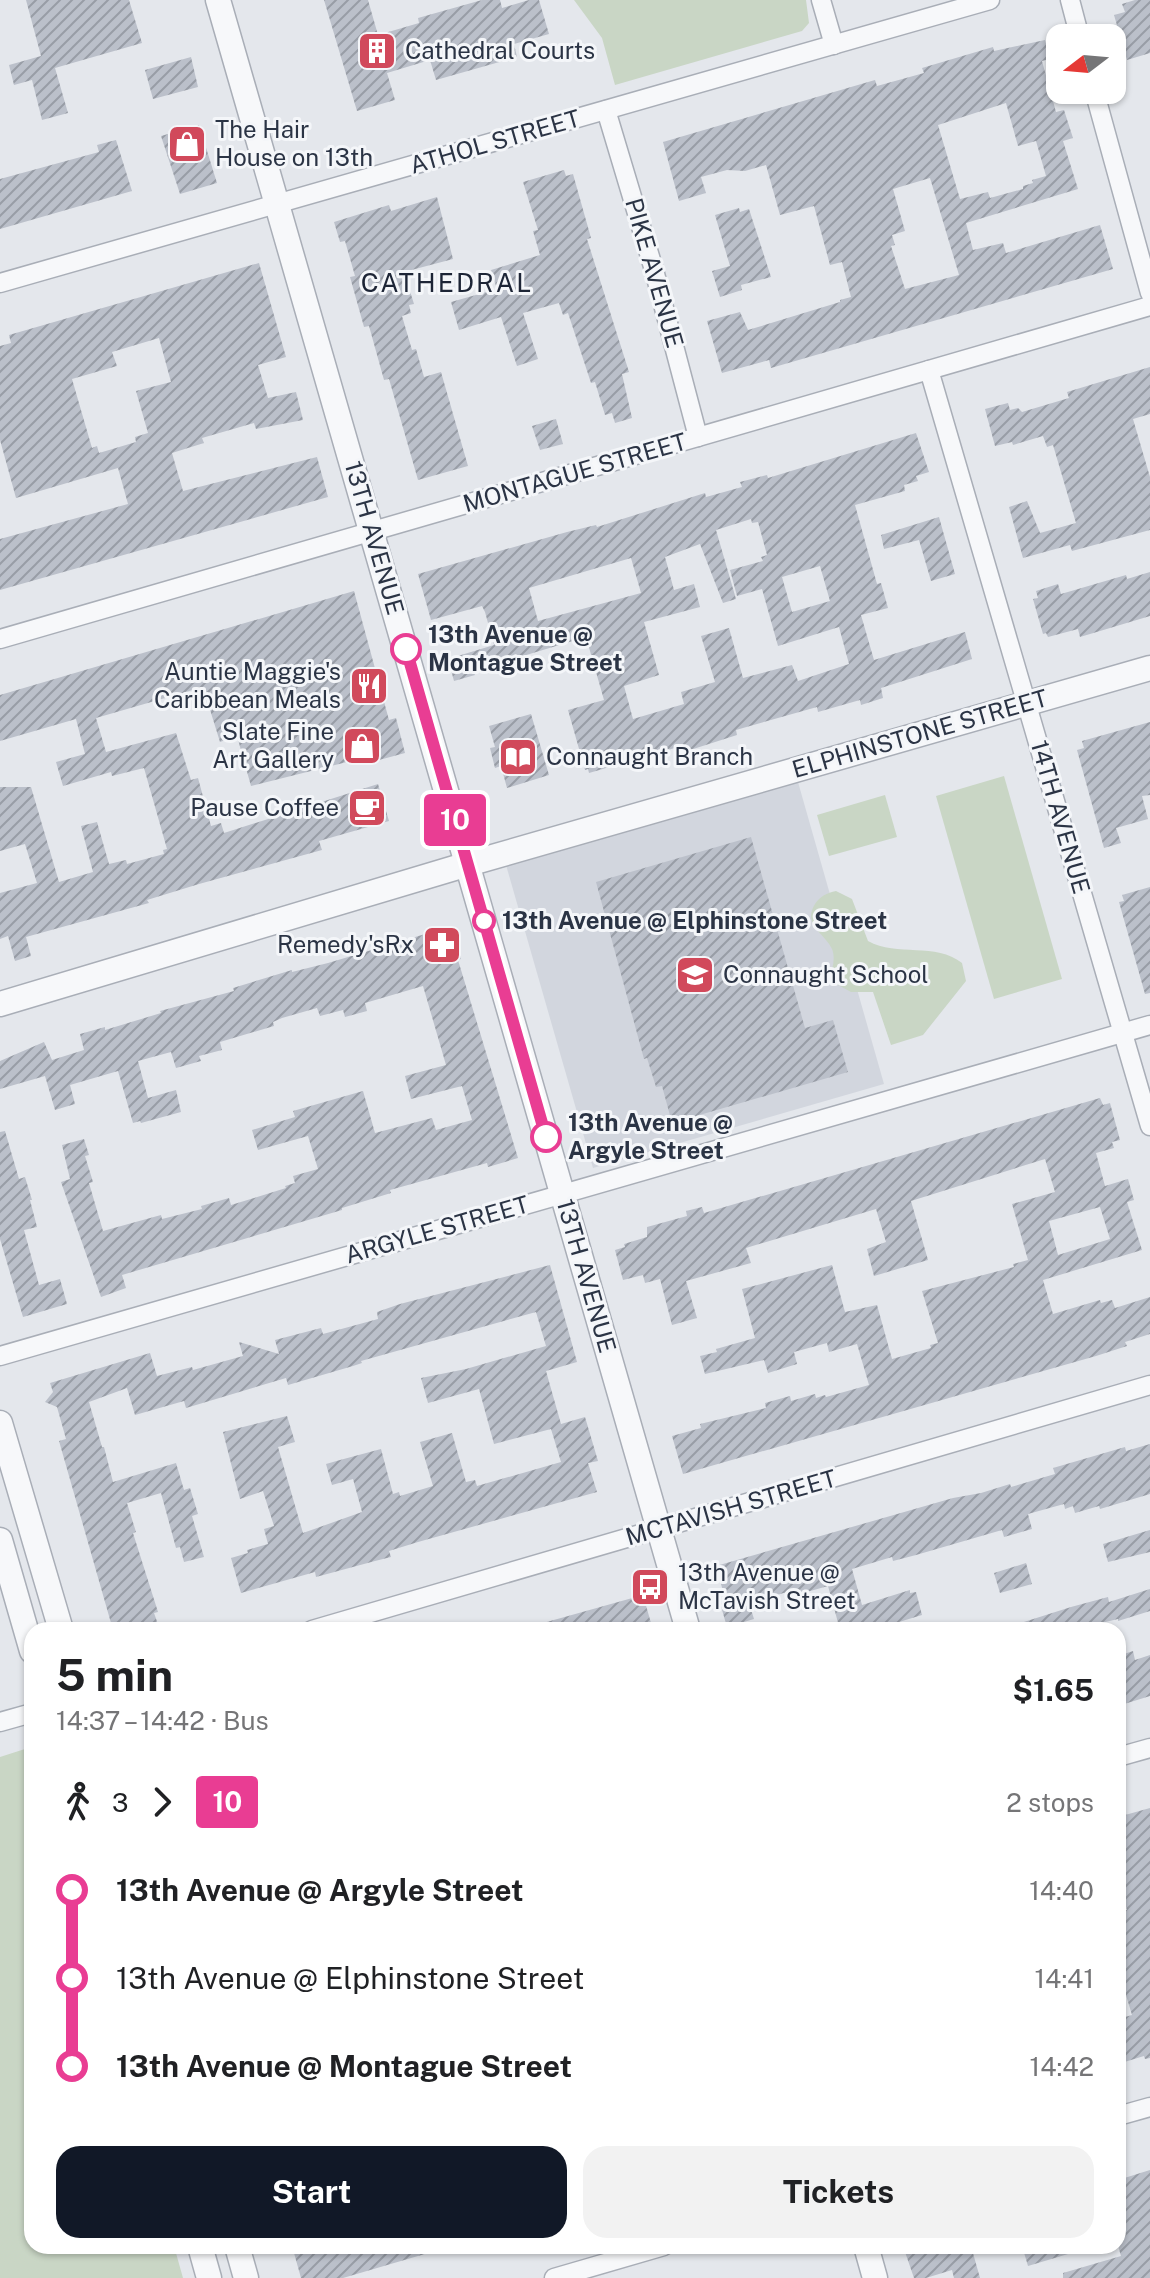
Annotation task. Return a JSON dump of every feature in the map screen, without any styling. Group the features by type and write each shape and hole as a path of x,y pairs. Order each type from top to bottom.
{"street":[{"name":"13TH AVENUE","path":"218,0 686,1622"},
{"path":"821,0 834,45"},
{"name":"ATHOL STREET","path":"0,283 990,0"},
{"path":"1070,0 1076,24"},
{"path":"1098,104 1150,293"},
{"name":"PIKE AVENUE","path":"606,110 654,270 698,437"},
{"name":"MONTAGUE STREET","path":"0,639 1150,306"},
{"name":"14TH AVENUE","path":"929,370 1150,1126"},
{"name":"ELPHINSTONE STREET","path":"0,1004 468,864 1150,668"},
{"name":"ARGYLE STREET","path":"0,1356 1150,1025"},
{"name":"MCTAVISH STREET","path":"339,1622 1150,1385"},
{"path":"0,1423 59,1622"},
{"path":"0,1540 24,1623"},
{"path":"0,1722 24,1715"},
{"path":"1126,1755 1150,1748"},
{"path":"1126,2114 1150,2107"},
{"path":"202,2254 209,2278"},
{"path":"239,2254 246,2278"},
{"path":"554,2278 636,2254"},
{"path":"868,2254 875,2278"}],"shaded area":[{"name":"Connaught School","path":"798,782 884,1084 593,1168 506,865"}],"green space":[{"path":"574,0 806,0 809,23 802,31 615,85 602,38"},
{"path":"1004,776 1062,979 994,999 936,796"},
{"path":"885,795 897,837 829,856 817,815"},
{"path":"836,891 852,899 868,941 891,948 940,953 962,963 966,981 923,1035 891,1045 873,992 851,992 829,980 833,953 811,918 819,899"},
{"path":"24,1749 24,2254 176,2254 183,2278 0,2278 0,1757"}],"building":[{"path":"26,0 129,0 142,43 55,68 68,113 42,120 32,80 14,85 9,65 41,56"},
{"path":"324,0 368,0 378,35 419,23 418,18 482,0 500,0 502,8 539,0 549,34 514,44 517,57 436,80 430,60 387,73 395,100 357,111"},
{"path":"1150,0 1150,53 1127,60 1126,24 1117,24 1114,15 1125,12 1122,4"},
{"path":"1045,40 1046,60 1042,61 1046,76 1046,104 1054,104 1056,112 1064,110 1073,138 1063,141 1078,189 966,223 973,250 1003,243 1006,253 1100,225 1113,269 771,368 769,360 722,373 707,321 740,312 748,330 851,297 842,262 830,265 814,206 780,215 766,165 701,177 706,193 679,201 663,142 875,80 877,86 924,73 922,68 993,47 994,51","holes":["1006,103 1018,146 1036,141 1046,176 1032,180 1033,183 1023,186 1023,189 990,198 988,192 960,199 938,125","930,178 959,275 905,289 891,246 895,245 892,235 905,231 893,189"]},
{"path":"191,57 198,87 153,99 145,70"},
{"path":"199,125 217,183 180,194 161,136"},
{"path":"116,140 132,191 0,229 0,179 99,152 97,145"},
{"path":"564,170 566,176 573,174 591,238 587,239 629,372 622,374 632,418 615,423 612,413 605,415 568,313 563,315 559,303 523,313 538,359 517,366 501,317 459,330 451,302 497,289 491,270 540,255 533,231 538,230 523,182"},
{"path":"437,197 453,259 404,272 414,304 409,305 411,313 402,316 424,377 441,372 468,466 418,480 389,379 384,380 369,326 364,327 350,277 355,276 345,241 340,242 334,222 389,205 391,211"},
{"path":"739,208 740,212 749,209 771,277 741,285 742,290 720,297 712,271 730,266 715,215"},
{"path":"259,263 286,357 258,365 268,398 296,392 303,420 256,429 254,423 202,438 204,443 172,453 183,491 317,457 328,497 0,590 0,539 128,504 118,468 16,498 0,440 0,346 11,343 9,335","holes":["159,338 171,382 136,391 148,433 135,437 136,442 99,453 97,446 92,448 72,379 117,366 112,352"]},
{"path":"1150,367 1150,414 1133,419 1150,477 1150,530 1072,551 1070,545 1023,558 1009,507 1027,501 1040,533 1076,523 1053,445 1047,447 1043,436 1013,445 1012,442 995,446 985,409 1008,403 1010,410 1018,408 1022,412 1069,398 1067,392"},
{"path":"556,419 563,444 540,450 532,426"},
{"path":"916,433 929,472 916,476 918,481 904,485 905,491 855,505 877,584 881,583 888,608 861,615 874,660 965,632 972,659 881,688 883,698 861,705 860,700 818,712 817,707 736,730 737,735 687,751 685,745 589,773 588,769 585,770 568,710 604,700 586,637 473,671 475,675 454,681 448,659 494,645 485,612 482,606 431,620 418,574 567,532 597,527 705,493 706,497 742,487 740,482 767,475 768,478","holes":["751,519 752,523 758,522 767,555 761,557 763,561 730,570 737,596 762,589 778,646 839,627 849,664 798,681 792,665 743,678 729,628 701,636 715,682 681,692 684,704 633,719 624,686 659,675 644,622 700,607 694,584 674,590 665,557 700,544 723,603 736,599 716,530","631,558 641,593 538,621 529,588","820,566 830,601 792,612 782,577"]},
{"path":"939,517 955,574 931,581 919,540 884,549 881,535"},
{"path":"1150,572 1150,616 1080,637 1078,629 1048,637 1046,633 1043,634 1033,599 1038,598 1036,591 1058,584 1061,594 1126,575 1127,579"},
{"path":"354,591 389,720 396,718 405,753 368,763 367,757 251,786 237,736 220,742 203,687 96,718 106,752 176,733 191,780 198,778 211,826 221,823 224,833 378,784 389,821 319,841 322,850 26,937 31,956 15,961 8,936 0,939 0,893 37,883 25,844 0,851 0,787 31,787 59,882 93,872 81,826 97,822 109,864 126,860 127,864 164,854 163,850 167,849 144,768 112,776 111,772 63,786 56,762 85,754 76,719 0,741 0,695"},
{"name":"Connaught Branch","path":"531,714 549,775 507,788 501,766 495,768 490,748 495,747 489,726"},
{"path":"1150,722 1150,795 1142,796 1148,819 1116,828 1121,843 1104,848 1077,750 1084,748 1082,741"},
{"path":"751,837 805,1028 833,1020 848,1072 672,1123 662,1086 656,1087 647,1058 644,1059 596,882"},
{"path":"1150,887 1150,993 1145,994 1119,902 1124,901 1122,895"},
{"path":"452,926 461,959 458,960 518,1158 488,1167 487,1163 390,1190 391,1193 342,1210 122,1275 126,1288 101,1297 61,1182 70,1179 62,1145 84,1139 89,1155 85,1156 93,1182 89,1183 103,1231 161,1215 162,1219 202,1209 201,1206 229,1198 231,1205 286,1188 295,1183 293,1176 318,1169 308,1136 258,1150 252,1130 295,1117 293,1111 363,1091 375,1133 432,1118 436,1130 472,1120 462,1086 411,1099 405,1076 446,1065 423,986 365,1003 367,1011 345,1017 343,1010 320,1016 317,1008 282,1018 273,1022 274,1026 220,1042 222,1050 199,1056 201,1061 176,1068 171,1052 138,1061 148,1098 176,1090 181,1112 141,1123 133,1123 118,1071 70,1085 75,1104 55,1110 45,1076 0,1089 0,1061 44,1042 52,1060 84,1050 80,1034 105,1027 105,1030 292,970 328,963"},
{"path":"1100,1098 1103,1105 1110,1103 1120,1140 1112,1142 1114,1148 1096,1153 1105,1186 1128,1179 1134,1200 1127,1202 1142,1250 1043,1280 1053,1314 1100,1300 1101,1303 1112,1300 1115,1308 1150,1297 1150,1334 1125,1342 1127,1346 1096,1356 683,1474 672,1436 701,1428 700,1424 766,1408 765,1403 790,1396 791,1401 815,1394 816,1398 826,1397 869,1385 857,1344 829,1352 827,1343 794,1352 797,1364 768,1373 764,1360 705,1374 700,1356 755,1338 742,1289 832,1265 845,1312 877,1305 892,1359 931,1348 930,1345 938,1343 922,1291 1014,1267 1013,1264 1028,1260 1012,1204 1055,1192 1045,1159 911,1201 928,1260 874,1276 867,1249 886,1242 876,1209 746,1248 751,1263 686,1281 697,1318 672,1325 660,1279 645,1283 643,1275 623,1280 615,1250 647,1237 647,1227 687,1216 686,1211 702,1207 704,1213","holes":["1100,1207 1110,1239 1058,1255 1049,1221"]},
{"path":"5,1131 19,1179 25,1177 32,1200 37,1227 24,1230 39,1285 60,1279 67,1304 23,1317 0,1239 0,1132"},
{"path":"550,1265 577,1362 546,1371 561,1424 585,1417 598,1461 588,1463 597,1492 389,1551 391,1557 316,1577 315,1572 241,1593 231,1558 268,1544 264,1529 274,1526 263,1491 240,1499 223,1432 287,1416 295,1442 278,1447 303,1533 362,1512 353,1479 332,1485 326,1464 340,1460 381,1449 393,1494 399,1492 400,1496 433,1486 420,1442 452,1433 466,1482 475,1480 477,1486 561,1462 551,1429 494,1444 479,1389 428,1403 421,1378 466,1369 546,1346 536,1312 361,1361 288,1385 286,1378 186,1408 184,1401 135,1415 127,1388 89,1402 113,1482 176,1463 184,1490 190,1488 198,1514 192,1516 204,1557 184,1562 180,1547 176,1548 161,1493 127,1503 136,1532 133,1533 158,1612 154,1613 157,1622 111,1622 59,1441 66,1439 57,1407 45,1402 53,1392 50,1383 150,1353 157,1376 243,1356 239,1342 279,1354 275,1340 321,1328 323,1334 378,1319 377,1312"},
{"path":"1150,1444 1150,1494 1075,1513 1073,1506 1065,1509 1064,1504 1028,1514 1032,1529 1004,1537 1002,1530 893,1561 892,1557 852,1569 862,1605 910,1590 910,1593 916,1592 922,1615 899,1622 838,1622 828,1586 796,1595 794,1590 749,1603 754,1619 726,1622 720,1603 726,1602 716,1566 953,1498 1010,1484 1011,1487 1055,1474 1053,1468 1125,1447 1126,1451"},
{"path":"1150,1530 1150,1552 1108,1562 1103,1544"},
{"path":"1026,1563 1032,1584 1000,1593 994,1573"},
{"path":"1150,1589 1150,1611 1118,1621 1024,1622 1108,1597 1109,1602"},
{"path":"643,1595 651,1622 547,1622"},
{"path":"1133,1651 1135,1660 1150,1655 1150,1696 1126,1703 1126,1653"},
{"path":"1150,1808 1150,2058 1145,2059 1144,2056 1126,2062 1126,2017 1132,2015 1126,1995 1126,1815"},
{"path":"1150,2170 1150,2278 1063,2278 1063,2273 1126,2254 1126,2178"},
{"path":"294,2254 425,2254 343,2278 301,2278"},
{"path":"906,2254 973,2254 980,2278 954,2278 952,2270 926,2278 914,2278"},
{"path":"1024,2254 1068,2254 1028,2266"}],"bus line":[{"name":"10","path":"406,649 546,1137"}],"place":[{"name":"Cathedral Courts","path":"377,51"},
{"name":"The Hair House on 13th","path":"187,144"},
{"name":"13th Avenue @ Montague Street","path":"406,649"},
{"name":"Auntie Maggie's Caribbean Meals","path":"369,686"},
{"name":"Slate Fine Art Gallery","path":"362,746"},
{"name":"Connaught Branch","path":"518,757"},
{"name":"Pause Coffee","path":"367,808"},
{"name":"13th Avenue @ Elphinstone Street","path":"484,921"},
{"name":"Remedy'sRx","path":"442,945"},
{"name":"Connaught School","path":"695,975"},
{"name":"13th Avenue @ Argyle Street","path":"546,1137"},
{"name":"13th Avenue @ McTavish Street","path":"650,1587"}],"district":[{"name":"CATHEDRAL","path":"447,283"}]}
